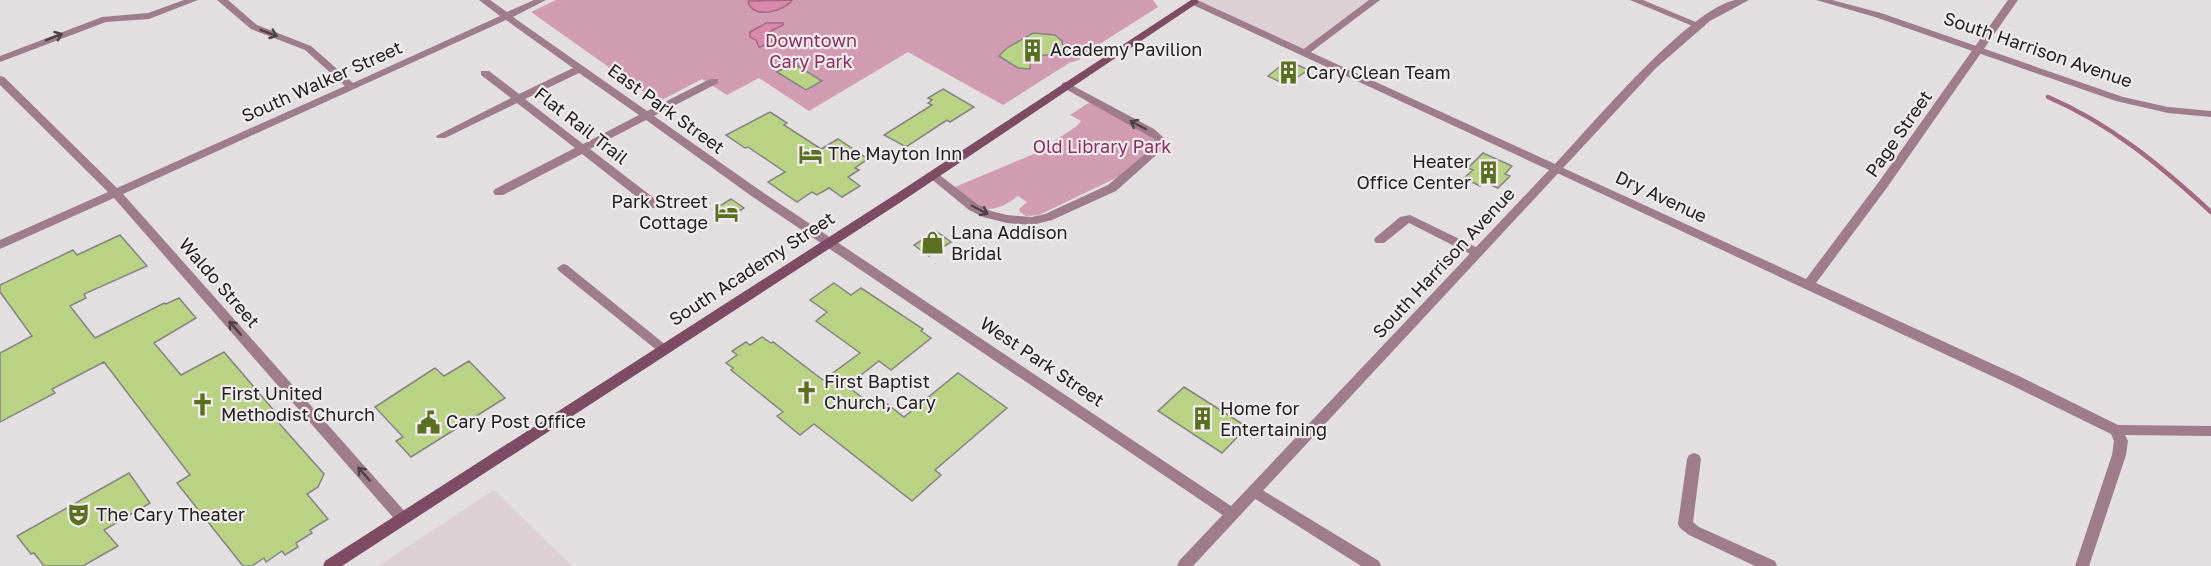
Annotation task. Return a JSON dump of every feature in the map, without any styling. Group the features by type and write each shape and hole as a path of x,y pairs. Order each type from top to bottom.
{"main road":[{"name":"South Academy Street","path":"330,566 933,175 1191,1"}],"street":[{"path":"0,59 105,19 149,16 193,0"},
{"path":"222,0 254,27 308,48 352,87"},
{"name":"East Park Street","path":"484,0 829,242"},
{"name":"South Walker Street","path":"0,245 541,0"},
{"path":"1304,53 1375,0"},
{"path":"1635,0 1698,26"},
{"name":"South Harrison Avenue","path":"1184,566 1653,66 1698,26 1719,11 1744,0"},
{"name":"South Harrison Avenue","path":"1821,0 1878,15 2120,99 2168,110 2211,114"},
{"name":"Page Street","path":"1809,285 2013,0"},
{"name":"Dry Avenue","path":"1191,1 2026,385 2116,430"},
{"path":"441,136 581,68"},
{"name":"Flat Rail Trail","path":"485,73 655,205"},
{"name":"Waldo Street","path":"0,79 116,193 402,518"},
{"path":"499,192 714,81"},
{"path":"933,175 973,207 987,214 1007,219 1032,221 1048,217 1112,188 1159,147 1159,138 1150,131 1066,85"},
{"path":"1380,240 1404,220 1410,219 1478,254"},
{"name":"West Park Street","path":"829,242 1232,514"},
{"path":"563,268 663,349"},
{"path":"2082,566 2119,455 2121,441 2116,430 2211,431"},
{"path":"1694,459 1685,524 1694,531 1770,566"},
{"path":"1254,491 1374,566"}],"shaded area":[{"path":"792,0 776,11 768,12 755,11 748,1"},
{"path":"1189,0 1375,0 1304,53"},
{"path":"766,23 783,23 783,25 769,32 772,43 759,47 756,40 750,37 750,32"},
{"path":"494,490 572,566 378,566"}],"green space":[{"name":"Downtown Cary Park","path":"556,0 1153,0 1158,7 1087,52 1079,60 1069,63 1003,105 908,52 809,111 759,78 727,95 702,79 658,102 531,12"},
{"name":"Old Library Park","path":"1090,102 1152,136 1154,140 1152,147 1118,177 1039,215 1026,216 1019,209 1027,202 1018,196 1000,207 985,208 978,206 955,187 1036,153 1077,126 1081,121 1070,115"}],"building":[{"name":"Academy Pavilion","path":"1033,33 1055,35 1062,41 1063,46 1054,54 1031,57 1030,69 1018,68 999,56 1007,48"},
{"name":"Cary Clean Team","path":"1288,60 1308,70 1286,85 1268,76"},
{"path":"793,63 822,81 806,90 777,72"},
{"path":"943,89 974,107 950,122 947,120 906,147 884,135 932,105 928,103 932,100 928,98"},
{"name":"The Mayton Inn","path":"770,112 787,123 784,125 821,149 838,139 868,159 855,168 859,170 848,177 860,186 842,197 829,188 817,195 812,192 797,202 768,182 785,172 726,135"},
{"name":"Heater Office Center","path":"1483,153 1512,166 1505,174 1510,176 1498,188 1484,182 1480,186 1464,178 1473,170 1468,168"},
{"path":"731,199 744,208 731,216 718,207"},
{"name":"Lana Addison Bridal","path":"936,231 951,242 929,256 914,245"},
{"name":"First United Methodist Church","path":"120,235 147,266 84,294 86,298 70,306 95,338 164,303 179,298 196,318 154,343 181,375 224,352 282,420 278,422 324,474 318,487 307,494 328,519 310,530 312,533 296,543 298,547 285,555 282,551 266,562 264,558 252,566 243,566 177,483 190,475 104,362 52,389 55,393 0,422 0,353 32,336 0,292 0,285 73,250 77,255"},
{"name":"First Baptist Church, Cary","path":"834,283 851,295 861,288 923,329 921,331 931,338 891,370 879,361 847,386 875,407 883,401 904,417 958,373 1007,408 935,470 941,475 912,501 814,424 800,435 777,416 783,412 731,370 733,368 726,363 737,355 732,351 746,342 750,345 762,337 773,342 823,380 860,353 816,321 827,312 810,300"},
{"name":"Cary Post Office","path":"469,361 505,398 411,457 396,441 403,437 375,407 435,368 444,376"},
{"name":"Home for Entertaining","path":"1184,387 1247,427 1222,453 1158,411"},
{"path":"129,473 150,503 104,530 118,546 83,566 44,566 17,536"}],"waterway":[{"path":"2048,97 2093,120 2134,147 2211,212"}],"place":[{"name":"Academy Pavilion","path":"1032,50"},
{"name":"Cary Clean Team","path":"1288,73"},
{"name":"The Mayton Inn","path":"810,154"},
{"name":"Heater Office Center","path":"1489,172"},
{"name":"Park Street Cottage","path":"726,212"},
{"name":"Lana Addison Bridal","path":"933,243"},
{"name":"First Baptist Church, Cary","path":"806,392"},
{"name":"First United Methodist Church","path":"203,404"},
{"name":"Home for Entertaining","path":"1202,419"},
{"name":"Cary Post Office","path":"428,422"},
{"name":"The Cary Theater","path":"78,515"}]}
